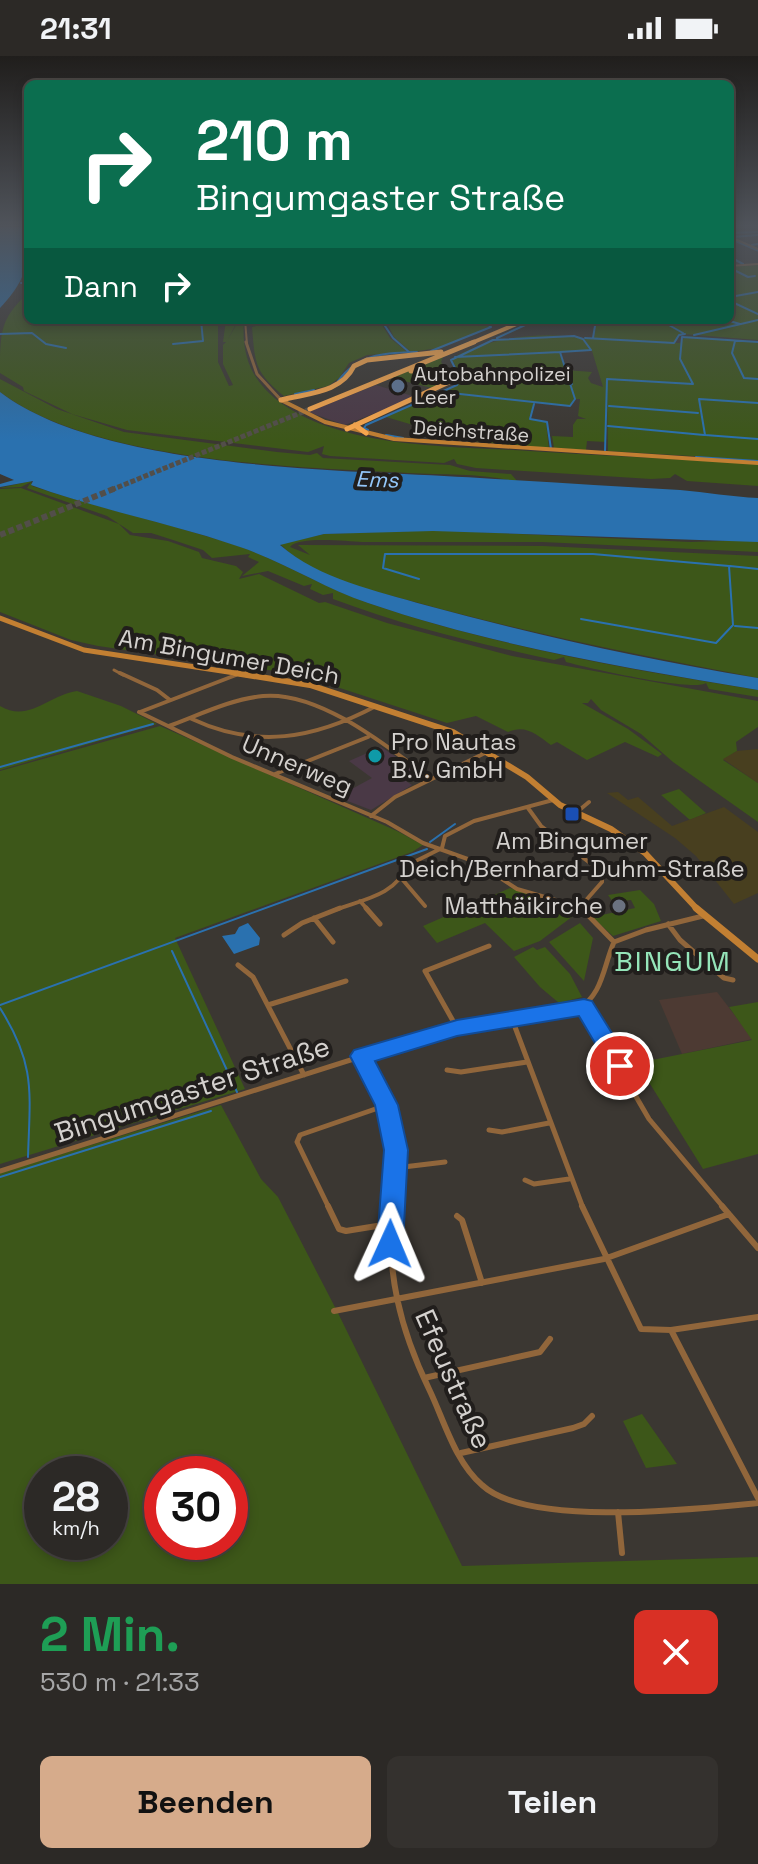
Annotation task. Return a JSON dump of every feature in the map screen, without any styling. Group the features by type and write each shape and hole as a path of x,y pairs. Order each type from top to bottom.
{"highway":[{"path":"511,324 308,409 516,324"},
{"path":"281,400 339,386 348,379 354,366 362,362 454,350"},
{"path":"347,429 449,382 451,376 442,359 454,350"},
{"path":"362,362 386,359 398,364 395,370 379,379"},
{"path":"394,375 433,371 446,376 449,382"},
{"path":"292,398 293,408"},
{"path":"355,425 366,433"}],"main road":[{"name":"Deichstraße","path":"281,400 293,408 347,429 449,445 758,463"},
{"name":"Am Bingumer Deich","path":"0,618 84,650 310,685 441,727 487,752 527,777 553,800 611,829 652,858 703,916 758,959"}],"street":[{"name":"Deichstraße","path":"246,324 251,368 260,382 281,400"},
{"path":"114,670 127,679 158,687 170,700 238,673"},
{"path":"167,727 267,696 346,719 431,779"},
{"name":"Unnerweg","path":"170,700 139,712 371,816 423,843 476,862 517,889 580,907"},
{"path":"192,719 233,736 260,741 297,736 377,706"},
{"path":"275,774 368,737"},
{"path":"371,816 395,797 487,752"},
{"path":"284,935 289,929 314,918 394,887 402,879 406,866 442,848 445,836 460,826 553,800"},
{"path":"577,812 589,802"},
{"path":"528,808 541,826 602,872 602,882 580,907 614,942"},
{"path":"402,879 425,906"},
{"path":"360,901 380,924"},
{"path":"614,942 703,916"},
{"path":"314,918 333,942"},
{"path":"668,924 680,940 724,978 733,980"},
{"path":"614,942 597,994 584,1007 649,1119 758,1248"},
{"path":"457,1028 425,971 489,946"},
{"path":"238,965 253,977 304,1075"},
{"path":"268,1005 346,981"},
{"name":"Bingumgaster Straße","path":"0,1171 457,1028 584,1007"},
{"path":"512,1019 569,1179 604,1259 641,1329 671,1330 758,1317"},
{"name":"Efeustraße","path":"362,1056 387,1105 396,1150 389,1224 390,1264 397,1301 424,1378 461,1453 482,1487 506,1501 527,1506 618,1512 685,1511 758,1500"},
{"path":"447,1070 461,1072 527,1062"},
{"path":"387,1105 300,1135 297,1142 339,1229 346,1231 389,1224"},
{"path":"489,1130 502,1132 549,1123"},
{"path":"395,1168 445,1162"},
{"path":"525,1180 534,1184 569,1179"},
{"path":"334,1311 604,1259 729,1214"},
{"path":"457,1216 462,1220 482,1283"},
{"path":"671,1330 758,1500"},
{"path":"424,1378 540,1352 550,1339"},
{"path":"461,1453 573,1428 592,1416"},
{"path":"618,1512 622,1553"}],"shaded area":[{"path":"376,385 416,397 345,425 308,412"},
{"path":"381,747 418,771 403,779 412,785 371,810 337,797 372,778 349,761"},
{"path":"717,992 753,1039 682,1054 659,1000"}],"green space":[{"path":"24,298 24,324 218,324 218,362 229,386 233,385 223,364 225,324 236,324 227,341 237,324 244,324 244,345 250,367 271,395 307,418 368,437 434,446 758,464 758,486 687,481 675,474 670,478 651,479 476,468 457,464 454,459 444,463 330,456 322,454 324,446 308,452 127,430 72,414 24,391 23,387 0,373 0,347 4,327 12,311"},
{"path":"734,298 758,298 758,340 683,334 678,335 675,343 680,343 686,336 758,342 758,460 608,451 607,390 606,442 587,441 586,450 554,448 552,436 573,437 573,425 577,419 586,419 578,416 580,399 574,399 570,406 534,402 529,419 546,422 549,449 464,440 386,417 455,387 461,377 452,359 480,346 515,338 551,335 582,339 590,350 559,352 565,370 592,372 588,378 591,383 603,387 592,351 584,339 594,338 596,324 734,324"},
{"path":"266,324 381,324 390,338 407,352 367,355 349,363 339,378 328,386 284,396 261,373 252,327"},
{"path":"485,324 489,327 438,348 411,352 394,337 388,325"},
{"path":"443,357 441,362 450,377 446,376 446,381 432,388 392,378"},
{"path":"0,379 57,409 124,432 277,452 317,453 323,458 450,465 470,471 511,474 518,482 477,476 253,463 140,447 87,433 40,415 0,392"},
{"path":"31,481 32,486 241,547 352,597 416,618 561,655 758,690 758,697 709,689 706,683 662,682 617,674 566,662 564,657 554,660 442,634 333,599 333,593 323,595 310,589 312,584 304,586 268,571 242,576 259,562 248,557 250,554 212,558 203,550 151,533 133,533 107,516 27,488 31,482 21,487 0,488"},
{"path":"21,488 119,524 130,535 168,541 199,552 202,558 236,566 243,572 239,579 259,574 319,603 325,602 387,623 512,656 758,701 758,727 736,742 737,751 723,760 758,783 758,822 673,762 641,734 601,710 591,699 588,703 582,703 628,729 662,754 658,757 625,742 587,760 557,742 551,745 526,730 508,732 476,716 447,723 297,674 98,646 71,640 0,612 0,489"},
{"path":"433,530 690,542 758,540 758,552 542,542 323,540 302,541 290,547 310,555 298,545 543,546 758,556 758,678 545,635 383,594 327,575 280,544 324,534"},
{"path":"77,691 121,706 157,724 0,770 0,706 10,710 30,710"},
{"path":"160,726 423,845 412,852 175,938 245,1089 0,1164 0,771"},
{"path":"679,789 706,813 690,820 661,795"},
{"path":"510,888 567,906 577,913 540,941 514,951 485,923 437,943 423,926"},
{"name":"BINGUM","path":"640,890 654,904 661,921 613,936 592,917 635,908 631,900 613,902 608,895"},
{"path":"580,923 593,938 584,981 549,942"},
{"path":"533,947 537,950 545,947 570,974 582,997 559,1003 540,987 514,957"},
{"path":"758,1002 758,1154 703,1169 637,1063 752,1040 729,1007"},
{"path":"221,1105 261,1179 278,1197 462,1566 758,1557 758,1584 0,1584 0,1173"},
{"path":"642,1414 677,1464 646,1468 623,1421"}],"sand":[{"path":"758,749 758,783 723,759 737,751"},
{"path":"618,792 628,800 638,797 672,826 724,807 758,832 758,893 734,904 696,856 675,838 607,793"}],"water":[{"name":"Ems","path":"0,392 45,418 101,438 163,452 230,462 680,490 758,498 758,542 433,531 324,534 280,545 312,567 368,589 549,637 758,678 758,690 610,664 464,632 352,597 240,547 57,494 31,485 33,481 0,487 0,484 14,480 0,474"},
{"path":"248,923 260,938 259,945 234,954 222,936 235,934 239,927"}],"waterway":[{"path":"734,303 758,314"},
{"path":"694,335 758,320"},
{"path":"734,322 740,324"},
{"path":"173,344 203,341 201,324"},
{"path":"384,324 393,338 409,352"},
{"path":"431,351 491,327 487,324"},
{"path":"497,338 527,324"},
{"path":"593,338 595,324"},
{"path":"667,324 683,333"},
{"path":"0,334 32,333 46,344 66,348"},
{"path":"585,338 674,343 679,335 685,334"},
{"path":"458,357 493,340 574,336 583,339 591,350 560,352"},
{"path":"605,452 607,379 693,384 680,359 682,337 758,342"},
{"path":"735,341 732,353 744,378 758,379"},
{"path":"338,381 355,365 373,356 417,352"},
{"path":"458,357 560,352"},
{"path":"560,352 570,384"},
{"path":"456,370 451,360 458,357"},
{"path":"368,430 364,428 366,425 457,385 460,378 456,370"},
{"path":"456,370 570,384"},
{"path":"442,392 570,406 575,399 570,384"},
{"path":"295,394 314,390"},
{"path":"758,403 699,399 705,435 758,439"},
{"path":"534,404 530,419 547,422 551,449"},
{"path":"609,406 698,413"},
{"path":"608,426 704,435"},
{"path":"386,435 403,438"},
{"path":"696,457 758,461"},
{"path":"419,579 383,568 385,554 593,554 729,566 733,625 716,643 581,619"},
{"path":"730,566 758,569"},
{"path":"735,626 758,628"},
{"path":"0,767 153,724"},
{"path":"430,842 455,824"},
{"path":"0,1005 427,849"},
{"path":"172,951 237,1092"},
{"path":"0,1008 12,1028 25,1063 30,1096 28,1157"},
{"path":"0,1177 211,1111"}],"tunnel":[{"path":"111,490 310,409"},
{"path":"0,535 116,488"}],"place":[{"name":"Autobahnpolizei Leer","path":"398,386"},
{"name":"Pro Nautas B.V. GmbH","path":"375,756"},
{"name":"Am Bingumer Deich/Bernhard-Duhm-Straße","path":"572,814"},
{"name":"Matthäikirche","path":"619,906"}],"district":[{"name":"BINGUM","path":"673,961"}],"route":[{"path":"390,1244 396,1150 387,1105 362,1056 457,1028 584,1007 620,1066"}]}
